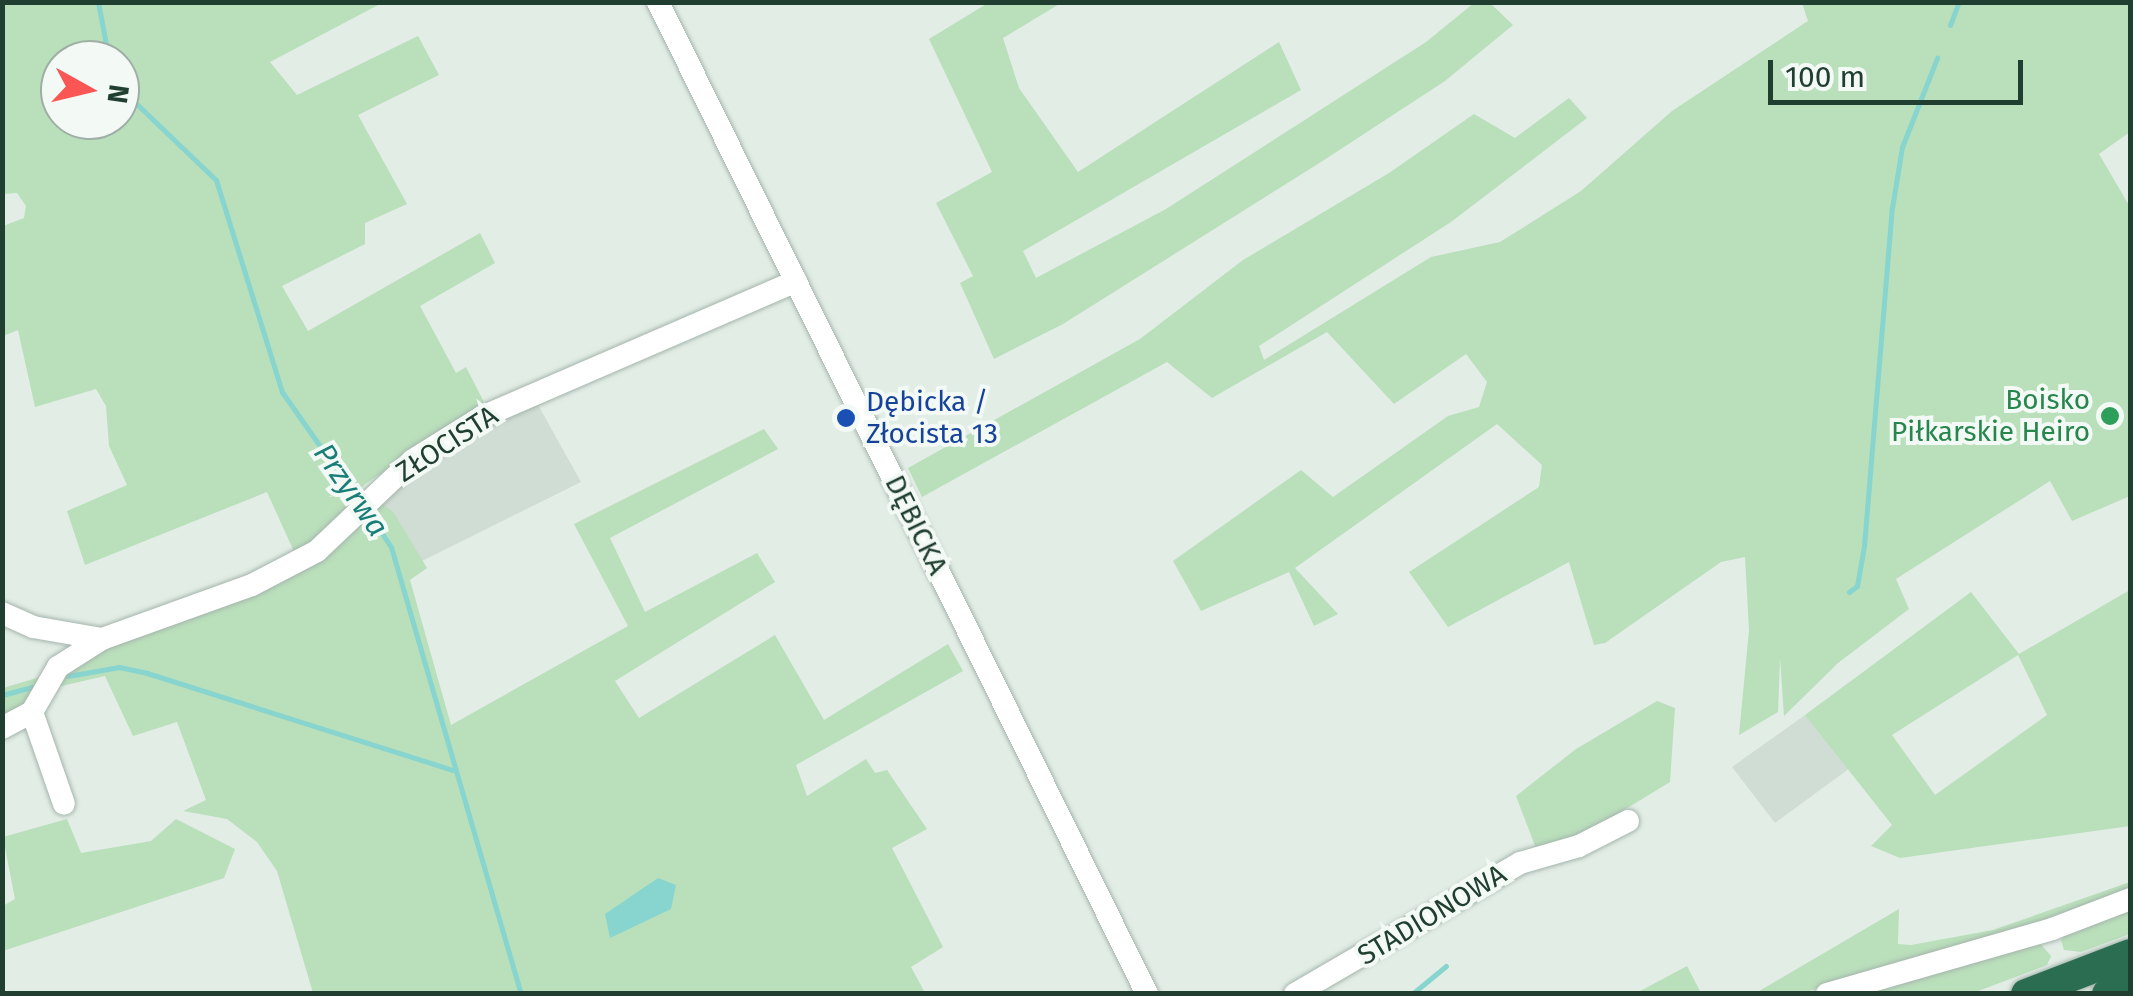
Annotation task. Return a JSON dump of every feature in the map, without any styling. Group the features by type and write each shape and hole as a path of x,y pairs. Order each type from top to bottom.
{"highway":[{"path":"2026,994 2130,954"},
{"path":"2108,994 2130,985"}],"street":[{"name":"DĘBICKA","path":"658,2 1147,994"},
{"name":"ZŁOCISTA","path":"32,712 50,674 102,639 297,564 441,440 499,408 796,282"},
{"path":"2,613 34,627 102,639"},
{"path":"2,728 32,712 64,804"},
{"name":"STADIONOWA","path":"1294,994 1499,874 1579,846 1628,821"},
{"path":"1827,994 2052,929 2130,899"}],"shaded area":[{"path":"537,403 581,482 422,561 377,499 443,449"},
{"path":"1805,715 1850,768 1775,823 1732,767"}],"green space":[{"path":"2,3 382,3 270,62 297,95 418,36 439,75 358,115 407,204 365,223 365,244 282,286 308,331 480,233 495,263 420,306 456,373 466,367 486,406 365,484 319,541 296,556 267,492 85,565 67,511 127,485 109,446 106,406 96,389 35,407 18,330 3,336 3,226 24,218 26,206 17,193 3,194"},
{"path":"988,3 1061,3 1003,38 1019,88 1078,172 1279,42 1301,90 1023,251 1036,278 1166,209 1426,42 1474,3 1490,3 1513,25 1445,81 1321,162 1063,324 994,359 960,283 973,276 936,203 992,172 929,39"},
{"path":"1802,3 2130,3 2130,132 2099,154 2130,207 2130,496 2072,521 2050,481 1896,579 1909,609 1838,663 1784,716 1780,658 1778,712 1739,735 1749,630 1745,557 1721,562 1605,643 1594,645 1569,562 1448,627 1409,572 1539,487 1542,465 1497,424 1295,568 1338,614 1314,626 1289,572 1201,611 1173,561 1301,470 1333,497 1448,416 1479,407 1487,382 1466,354 1394,404 1327,332 1212,398 1167,362 922,497 908,468 1140,339 1243,260 1389,173 1474,114 1515,138 1569,98 1587,118 1451,222 1259,346 1264,360 1431,257 1500,242 1581,191 1672,111 1808,21"},
{"path":"764,429 778,449 610,538 645,612 757,553 775,582 615,681 639,718 775,635 824,720 948,644 963,671 796,765 807,796 866,759 875,773 887,770 927,829 892,848 943,947 911,967 925,993 313,993 277,871 257,842 227,819 183,811 206,800 177,722 133,736 105,676 53,688 66,668 104,646 262,588 377,499 394,513 427,568 410,580 451,725 628,626 574,524"},
{"path":"2130,590 2130,826 1900,858 1871,846 1892,825 1805,715 1971,592 2019,654","holes":["2018,655 2047,715 1935,795 1892,735"]},
{"path":"40,677 19,715 3,721 3,688"},
{"path":"1657,701 1675,708 1670,782 1588,832 1537,851 1516,796 1576,749"},
{"path":"67,819 81,853 151,841 176,819 235,849 224,878 3,951 3,906 15,899 3,837"},
{"path":"2130,882 2130,890 2065,916 1802,993 1754,994 1899,909 1898,944 1911,945 1993,930"},
{"path":"2130,907 2130,934 2081,952 2064,950 2061,940 2068,930"},
{"path":"2038,941 2051,956 2047,965 1973,993 1846,994"},
{"path":"1687,966 1701,993 1635,993 1644,989"}],"water":[{"path":"658,878 676,885 671,909 610,938 605,914"}],"waterway":[{"name":"Przyrwa","path":"98,2 105,40"},
{"path":"1950,25 1959,2"},
{"path":"1849,592 1857,586 1864,546 1892,208 1902,147 1937,58"},
{"name":"Przyrwa","path":"140,107 216,180 282,392 358,500"},
{"name":"Przyrwa","path":"368,512 391,547 521,994"},
{"path":"68,676 119,667 147,673 453,770"},
{"path":"2,695 32,687"},
{"path":"1412,994 1446,966"}],"place":[{"name":"Boisko Piłkarskie Heiro","path":"2110,416"},
{"name":"Dębicka / Złocista 13","path":"846,418"}]}
